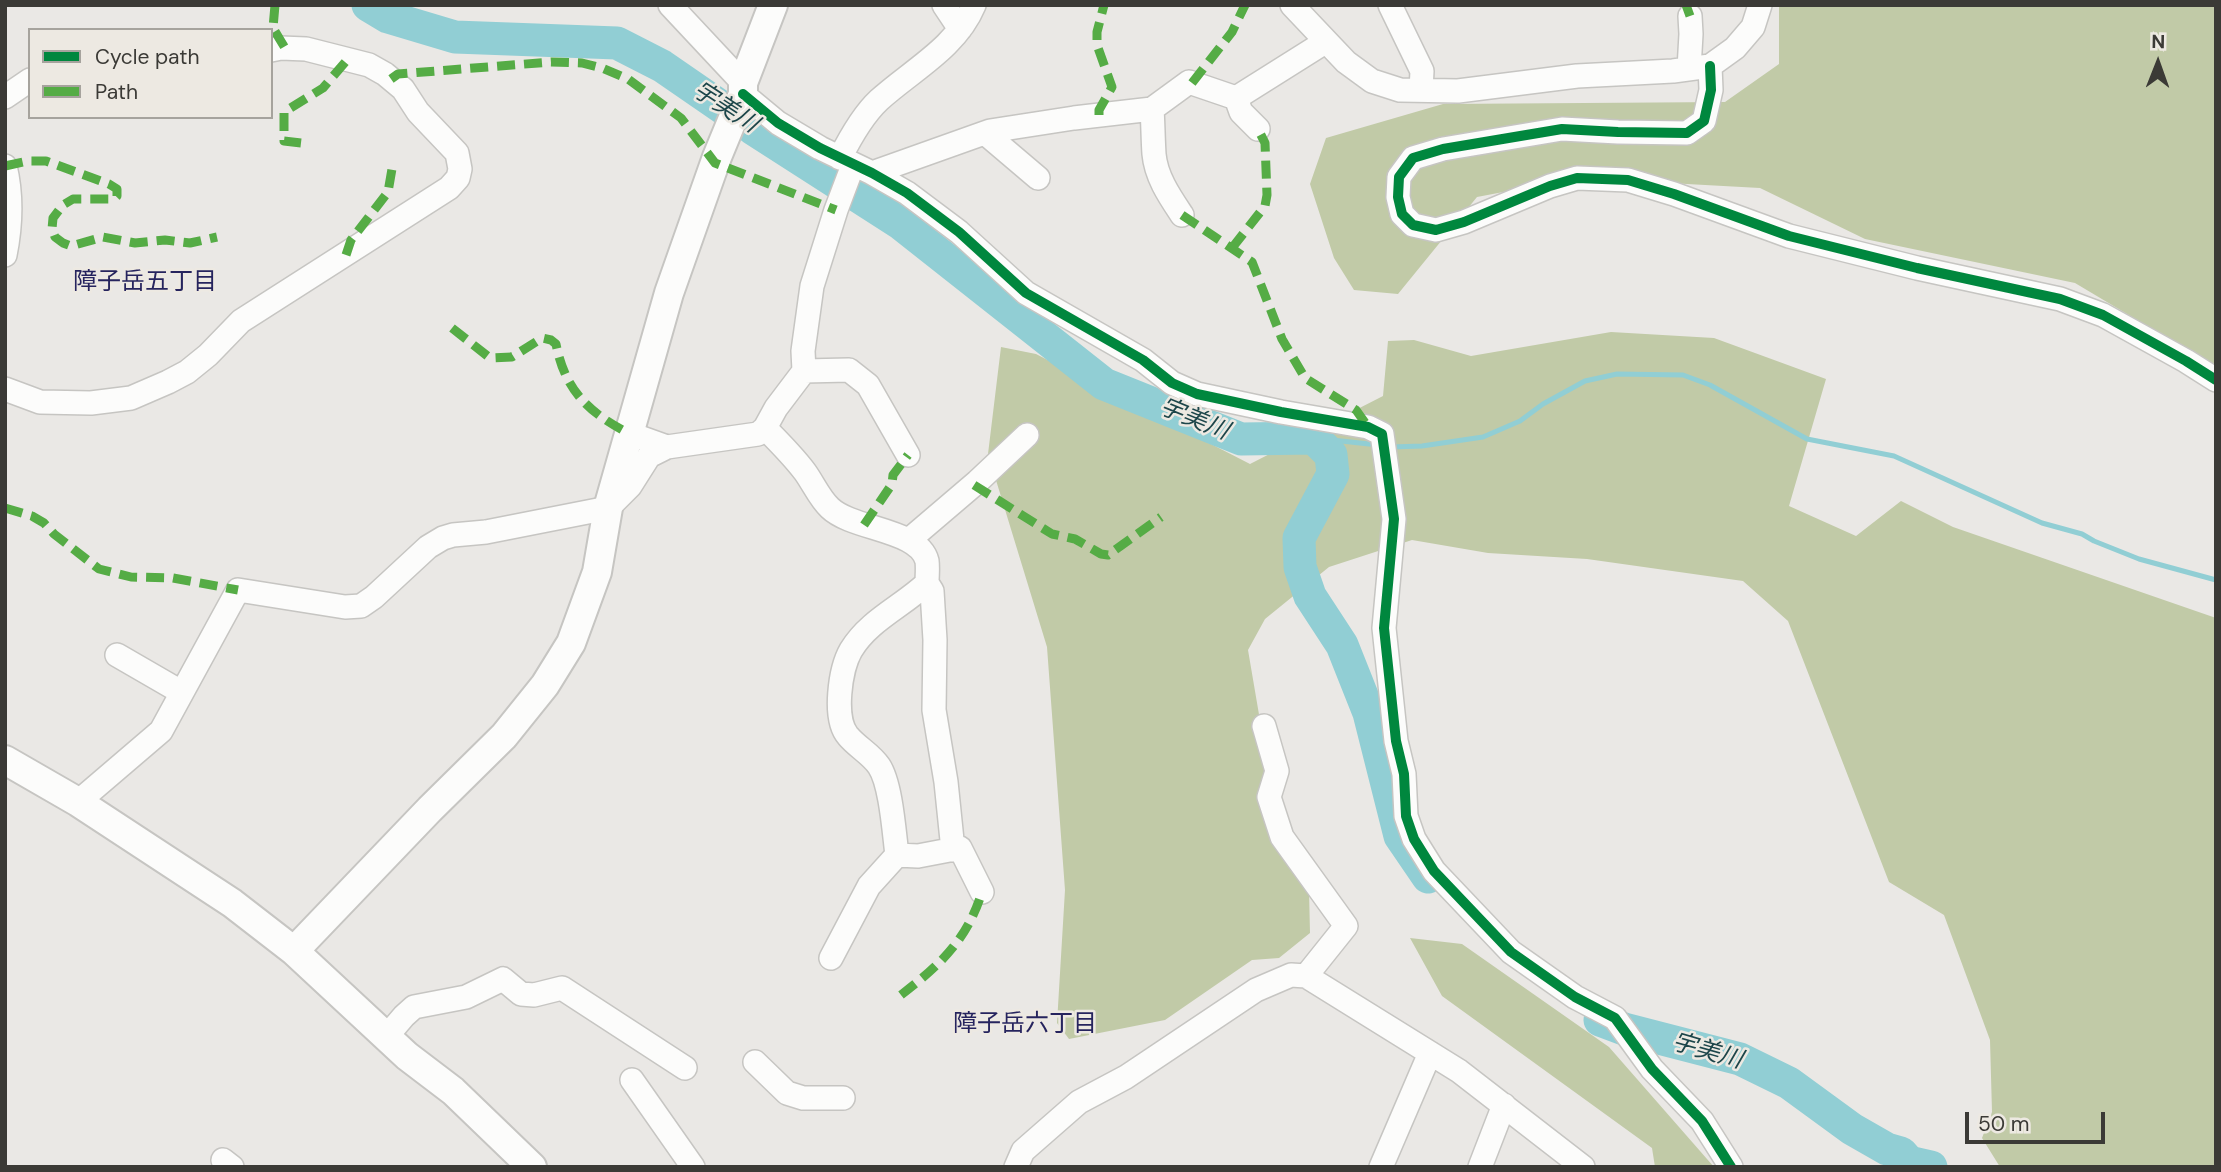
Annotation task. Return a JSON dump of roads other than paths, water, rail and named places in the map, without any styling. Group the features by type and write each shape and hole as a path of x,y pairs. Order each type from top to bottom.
{"street":[{"path":"670,5 742,93 778,123 907,194 959,232 1026,293 1143,360 1172,383 1197,394 1368,426 1382,434 1394,519 1384,628 1395,741 1404,774 1406,816 1414,839 1434,871 1511,952 1574,997 1615,1018 1652,1069 1702,1121 1731,1167"},
{"path":"294,951 504,736 545,685 571,643 597,572 608,508 668,293 772,5"},
{"path":"944,5 960,29"},
{"path":"78,802 161,731 238,590 345,607 361,606 428,547 443,538 453,534 486,532 608,508 630,486 649,456 667,447 758,435 803,371 803,351 812,286 838,202 854,167 877,102 923,63 935,57 960,29 974,5"},
{"path":"1292,5 1346,62 1372,81 1400,90 1458,91 1577,76 1699,68 1735,48 1753,27 1760,5"},
{"path":"1390,5 1422,71 1421,90"},
{"path":"1690,16 1699,68 1711,90 1704,121 1687,133 1562,129 1443,149 1413,158 1399,177 1398,197 1402,214 1413,225 1436,230 1464,222 1550,186 1577,178 1628,180 1789,236 1917,268 2060,299 2103,315 2216,380"},
{"path":"1236,98 1325,42"},
{"path":"5,389 40,402 91,403 131,398 168,382 198,363 241,321 449,188 458,178 460,169 457,153 418,112 403,89 385,74 369,65 306,49 273,50"},
{"path":"5,97 28,81"},
{"path":"854,167 985,133 1074,118 1152,109 1189,82 1236,98"},
{"path":"1236,98 1241,113 1258,129"},
{"path":"1152,109 1154,156 1165,188 1182,215"},
{"path":"985,133 1038,178"},
{"path":"5,166 10,197 5,255"},
{"path":"803,371 849,370 868,385 908,455"},
{"path":"765,428 788,451 829,507 848,521 909,540 920,549 927,560 927,583 932,591 934,627 934,710 946,782 953,850"},
{"path":"628,433 667,447"},
{"path":"909,540 1027,435"},
{"path":"831,958 869,886 897,855 890,800 880,767 841,726 839,697 851,650 876,621 911,598 927,583"},
{"path":"117,655 181,692"},
{"path":"1264,726 1277,771 1269,797 1282,837 1346,926 1306,976"},
{"path":"5,760 78,802 232,903 294,951 407,1056 453,1091 532,1167"},
{"path":"897,855 918,856 960,848 982,892"},
{"path":"1016,1167 1023,1151 1079,1102 1126,1077 1256,990 1291,975 1306,976 1459,1071 1584,1167"},
{"path":"386,1037 414,1007 466,997 503,979 522,994 534,995 562,988 685,1068"},
{"path":"1381,1167 1430,1053"},
{"path":"755,1062 787,1093 803,1098 843,1098"},
{"path":"632,1080 693,1167"},
{"path":"1480,1167 1504,1105"}],"waterway":[{"name":"宇美川","path":"368,5 388,17 455,37 617,43 662,66 752,128 900,223 1104,384 1241,439 1314,438 1331,455 1333,474 1299,538 1300,567 1310,596 1342,645 1369,713 1400,836 1428,877"},
{"path":"1391,447 1422,446 1483,437 1520,421 1543,404 1585,381 1617,374 1683,375 1710,385 1807,439 1894,456 2042,523 2082,534 2139,559 2216,580"},
{"path":"1314,438 1378,445"},
{"name":"宇美川","path":"1600,1020 1624,1029 1740,1059 1789,1083 1852,1129 1887,1149 1901,1153 1909,1162 1931,1167"}],"district":[{"name":"障子岳五丁目","path":"145,283"},
{"name":"障子岳六丁目","path":"1025,1025"}]}
